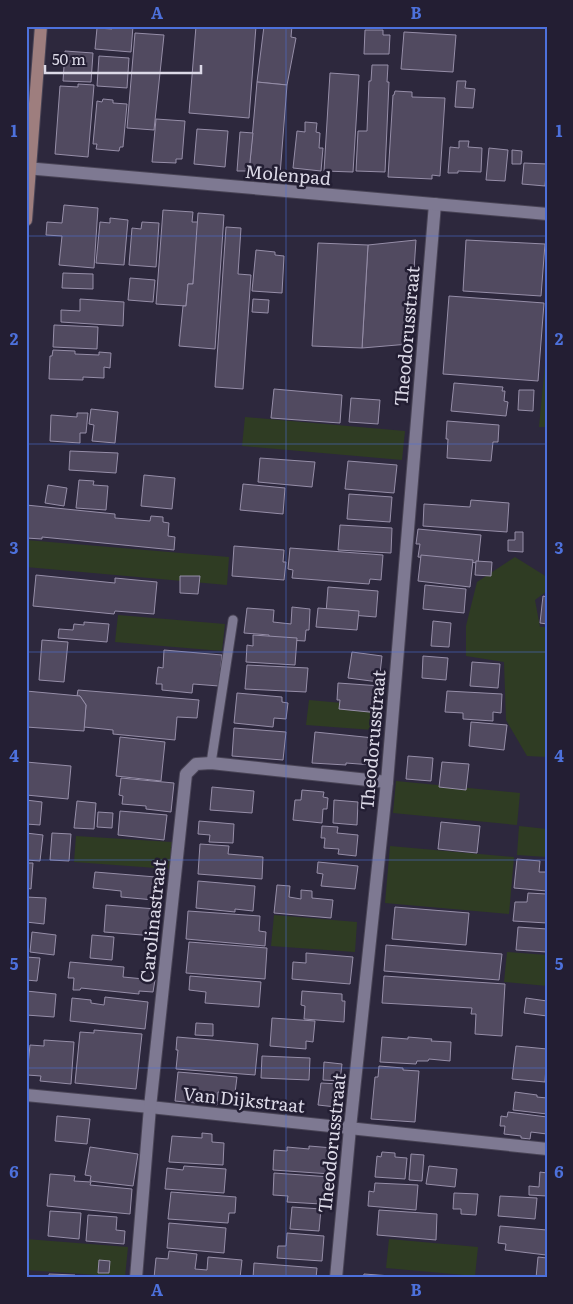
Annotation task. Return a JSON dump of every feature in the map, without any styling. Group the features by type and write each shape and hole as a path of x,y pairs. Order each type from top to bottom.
{"main road":[{"path":"26,220 28,168 41,26"}],"street":[{"name":"Molenpad","path":"28,168 547,214"},
{"name":"Theodorusstraat","path":"336,1278 387,782 435,204"},
{"name":"Carolinastraat","path":"136,1278 150,1107 186,774 196,764 211,763 387,782"},
{"name":"Van Dijkstraat","path":"26,1096 150,1107 547,1149"}],"lane":[{"path":"211,763 233,620"}],"green space":[{"path":"545,364 547,365 547,427 539,427"},
{"path":"245,417 405,431 402,460 242,446"},
{"path":"26,540 229,557 227,585 26,567"},
{"path":"515,557 547,577 547,591 535,600 540,627 547,627 547,757 527,756 506,720 504,662 466,656 466,626 477,582"},
{"path":"118,615 225,624 222,651 115,642"},
{"path":"309,700 376,706 373,730 306,725"},
{"path":"396,781 520,793 517,825 393,813"},
{"path":"519,826 547,829 547,857 517,855"},
{"path":"76,836 172,842 170,869 74,862"},
{"path":"390,846 514,857 509,914 385,903"},
{"path":"274,915 357,922 355,952 271,946"},
{"path":"507,952 547,955 547,986 504,982"},
{"path":"26,1239 128,1247 125,1277 26,1270"},
{"path":"389,1239 478,1247 475,1276 386,1268"}],"building":[{"path":"113,26 133,26 131,52 95,49 97,28 112,29"},
{"path":"196,26 256,26 249,118 189,113"},
{"path":"264,26 292,26 291,37 296,38 287,85 257,82"},
{"path":"365,30 383,30 383,35 390,35 389,54 364,54"},
{"path":"404,32 456,35 453,72 401,69"},
{"path":"135,33 164,35 154,130 127,128"},
{"path":"65,51 93,53 91,82 63,81"},
{"path":"99,56 129,58 127,88 97,86"},
{"path":"372,65 388,65 385,172 356,171 358,131 367,131 369,81 371,81"},
{"path":"330,73 359,75 353,172 324,171"},
{"path":"457,81 466,81 465,88 475,89 473,108 455,107"},
{"path":"257,82 287,85 280,175 249,173"},
{"path":"78,84 94,85 88,157 55,154 60,86 78,87"},
{"path":"395,91 412,92 412,97 445,98 440,176 432,175 432,179 388,177 393,95"},
{"path":"103,99 113,100 113,103 127,104 123,147 120,147 119,151 96,149 97,144 93,144 97,101 102,102"},
{"path":"156,119 185,121 182,159 176,159 176,163 152,162"},
{"path":"305,122 317,123 316,132 320,133 319,148 323,148 321,171 293,168 297,131 305,132"},
{"path":"197,129 228,131 225,167 194,164"},
{"path":"240,132 253,133 249,171 237,171"},
{"path":"459,141 469,141 468,147 482,148 481,172 458,171 458,173 448,173 450,147 459,148"},
{"path":"489,148 508,150 505,181 486,180"},
{"path":"512,150 522,151 521,164 512,164"},
{"path":"524,163 547,164 545,186 522,184"},
{"path":"64,205 98,208 94,268 59,265 62,236 46,235 47,222 62,223"},
{"path":"163,210 193,212 192,222 198,222 193,284 188,284 186,306 156,304"},
{"path":"198,213 224,215 215,349 179,346 183,306 186,306 188,284 193,284"},
{"path":"110,218 128,220 124,265 96,263 100,222 110,223"},
{"path":"142,222 159,223 156,267 129,265 132,228 141,229"},
{"path":"226,227 241,228 238,274 251,275 243,389 215,387"},
{"path":"416,240 409,344 362,348 368,245"},
{"path":"466,240 545,244 541,296 463,291"},
{"path":"318,243 368,245 362,348 312,346"},
{"path":"256,250 275,252 275,255 284,256 282,293 252,291"},
{"path":"63,273 93,274 93,289 62,288"},
{"path":"130,278 155,280 153,302 128,300"},
{"path":"449,296 544,303 538,381 443,374"},
{"path":"80,299 124,302 123,326 61,322 61,310 80,311"},
{"path":"253,299 269,300 268,313 252,312"},
{"path":"54,325 98,327 97,349 53,347"},
{"path":"53,350 75,351 75,354 99,355 99,352 111,353 110,368 104,367 104,378 83,377 83,380 49,379 50,356 52,356"},
{"path":"454,383 503,387 502,391 505,391 504,401 508,402 506,416 451,411"},
{"path":"274,389 342,395 340,423 271,418"},
{"path":"519,390 534,390 533,411 518,410"},
{"path":"351,398 380,400 378,424 349,422"},
{"path":"91,409 118,412 115,443 92,441 94,425 89,424"},
{"path":"77,413 88,413 86,433 80,433 80,443 50,441 51,415 77,417"},
{"path":"447,421 499,425 498,442 493,442 491,461 447,458"},
{"path":"70,451 118,453 116,473 69,470"},
{"path":"260,458 315,462 312,487 258,482"},
{"path":"348,461 397,465 394,493 345,489"},
{"path":"144,475 175,478 172,509 141,506"},
{"path":"79,480 94,481 93,485 108,486 106,510 76,508"},
{"path":"243,484 285,488 283,514 240,510"},
{"path":"48,485 67,488 64,506 45,503"},
{"path":"349,494 392,497 390,522 347,519"},
{"path":"471,500 509,503 507,532 423,526 424,504 470,507"},
{"path":"26,505 115,514 115,518 150,521 151,516 163,517 163,522 169,523 168,536 175,537 174,550 42,537 42,539 26,538"},
{"path":"340,525 392,528 391,553 338,550"},
{"path":"418,529 481,535 478,563 418,557 420,544 416,544"},
{"path":"515,532 523,532 523,552 508,551 508,540 515,540"},
{"path":"234,546 284,550 283,562 286,562 284,580 232,576"},
{"path":"290,548 383,555 381,580 370,579 369,584 292,578 293,570 288,569"},
{"path":"421,555 473,560 470,587 418,581"},
{"path":"476,561 492,562 491,576 475,575"},
{"path":"36,575 115,583 115,578 157,582 154,614 115,611 114,614 33,606"},
{"path":"180,576 200,576 198,594 180,593"},
{"path":"425,585 466,589 464,613 423,609"},
{"path":"328,587 378,591 376,617 326,613"},
{"path":"543,596 547,597 547,624 540,623"},
{"path":"292,607 310,609 309,630 306,630 305,641 269,639 269,635 244,633 247,608 274,610 273,622 291,624"},
{"path":"318,608 359,611 357,630 316,627"},
{"path":"433,621 451,623 449,647 431,646"},
{"path":"84,622 109,624 107,642 58,638 59,629 73,630 74,624 84,625"},
{"path":"253,635 297,638 295,665 246,662 247,645 253,646"},
{"path":"42,640 68,642 64,682 39,680"},
{"path":"164,650 222,655 219,686 193,684 192,693 162,690 162,684 156,684 158,667 163,668"},
{"path":"352,652 382,656 379,682 348,678"},
{"path":"423,656 448,658 446,680 422,678"},
{"path":"472,662 500,664 498,688 470,686"},
{"path":"247,665 308,668 306,692 245,689"},
{"path":"338,683 381,686 379,713 339,709 340,700 337,700"},
{"path":"78,690 199,700 197,718 177,717 175,740 113,734 113,730 84,727 86,705 80,696 77,696"},
{"path":"26,691 80,696 86,705 84,731 26,727"},
{"path":"447,691 502,694 501,713 493,712 493,721 463,719 463,713 445,712"},
{"path":"237,693 282,697 282,702 288,703 286,719 274,718 273,727 234,723"},
{"path":"471,722 507,725 504,750 469,746"},
{"path":"234,728 286,732 283,760 232,756"},
{"path":"315,732 374,738 372,765 312,763"},
{"path":"120,737 165,742 161,781 116,776"},
{"path":"408,756 433,758 431,781 406,779"},
{"path":"26,762 71,766 68,799 26,795"},
{"path":"442,762 469,764 466,790 439,787"},
{"path":"121,778 174,783 171,812 146,809 146,806 122,804 123,796 119,795"},
{"path":"212,787 254,791 252,813 210,810"},
{"path":"302,790 324,792 323,797 328,798 327,809 323,809 322,823 293,820 295,800 301,800"},
{"path":"26,800 42,802 40,825 26,824"},
{"path":"334,800 358,802 357,825 333,823"},
{"path":"77,801 96,803 94,829 74,828"},
{"path":"120,811 167,815 164,840 118,835"},
{"path":"98,812 113,813 112,828 97,827"},
{"path":"199,821 234,824 233,843 209,842 210,835 198,834"},
{"path":"441,822 480,826 477,853 438,849"},
{"path":"322,826 338,827 337,833 358,835 356,856 338,854 339,849 324,848 325,838 321,838"},
{"path":"26,833 43,835 40,861 26,860"},
{"path":"52,833 71,834 69,861 50,860"},
{"path":"200,844 229,846 228,854 263,857 262,879 198,874"},
{"path":"517,859 540,861 539,872 547,872 547,891 514,888"},
{"path":"318,862 358,866 355,889 321,886 323,874 317,873"},
{"path":"26,863 33,863 31,889 26,888"},
{"path":"95,872 156,877 154,900 121,897 121,891 93,888"},
{"path":"198,881 255,886 253,911 235,909 235,912 196,908"},
{"path":"277,885 290,886 289,897 301,899 301,890 312,891 312,898 333,900 331,918 274,913"},
{"path":"528,893 547,894 547,923 513,921 515,902 527,902"},
{"path":"26,897 46,898 44,924 26,922"},
{"path":"106,905 156,909 155,936 104,932"},
{"path":"395,907 469,913 466,945 392,939"},
{"path":"188,911 260,916 259,931 266,932 265,946 186,939"},
{"path":"518,927 547,929 547,952 516,950"},
{"path":"32,932 56,935 54,955 30,952"},
{"path":"92,935 114,937 112,960 90,958"},
{"path":"189,942 267,948 265,979 186,973"},
{"path":"386,945 502,954 499,980 384,971"},
{"path":"306,953 353,957 350,984 292,979 293,962 306,963"},
{"path":"26,957 40,958 37,981 26,980"},
{"path":"70,962 124,967 123,977 155,980 153,992 139,991 139,994 81,988 80,990 73,990 74,978 68,978"},
{"path":"190,976 261,982 259,1007 205,1003 206,992 189,990"},
{"path":"384,976 505,984 502,1036 475,1034 476,1014 471,1014 472,1008 382,1003"},
{"path":"26,991 56,994 54,1017 26,1015"},
{"path":"302,991 342,994 342,1001 345,1001 344,1022 304,1019 305,1006 301,1005"},
{"path":"105,997 148,1002 145,1029 70,1021 72,998 91,1000 91,1003 104,1005"},
{"path":"526,998 547,1001 547,1016 524,1013"},
{"path":"272,1018 315,1021 313,1042 306,1041 306,1049 270,1046"},
{"path":"196,1023 213,1024 213,1036 195,1035"},
{"path":"94,1030 142,1034 136,1089 75,1083 80,1032 94,1033"},
{"path":"177,1037 258,1044 255,1075 176,1069"},
{"path":"382,1037 408,1039 408,1037 451,1042 450,1061 429,1059 428,1061 417,1061 416,1064 380,1062"},
{"path":"44,1040 74,1042 71,1084 40,1081 41,1076 27,1075 30,1045 44,1046"},
{"path":"516,1046 547,1049 545,1082 512,1079"},
{"path":"262,1056 310,1058 309,1080 261,1078"},
{"path":"324,1062 342,1064 340,1081 323,1080"},
{"path":"379,1066 419,1071 415,1122 371,1119 375,1077 378,1077"},
{"path":"178,1072 237,1077 235,1093 218,1092 217,1105 175,1101"},
{"path":"321,1083 339,1084 336,1107 318,1105"},
{"path":"515,1092 547,1098 547,1114 513,1110"},
{"path":"508,1112 547,1117 547,1134 531,1132 530,1139 504,1134 505,1126 500,1126 501,1116 507,1117"},
{"path":"57,1116 90,1119 87,1144 55,1141"},
{"path":"202,1133 212,1134 212,1142 224,1143 223,1165 169,1162 172,1136 202,1138"},
{"path":"309,1146 333,1148 331,1174 273,1170 274,1150 287,1151 287,1147 309,1149"},
{"path":"90,1147 138,1154 133,1186 90,1181 91,1176 85,1175"},
{"path":"382,1152 395,1153 395,1157 407,1158 405,1179 375,1177 377,1156 381,1157"},
{"path":"411,1154 424,1155 422,1181 409,1180"},
{"path":"184,1166 226,1169 224,1193 165,1189 167,1168 183,1170"},
{"path":"429,1166 457,1169 455,1187 426,1184"},
{"path":"540,1172 547,1173 547,1196 529,1195 529,1186 539,1187"},
{"path":"274,1173 331,1177 330,1197 321,1196 321,1204 287,1202 288,1196 273,1195"},
{"path":"50,1174 75,1176 74,1181 91,1182 90,1185 132,1189 130,1214 47,1206"},
{"path":"375,1183 418,1185 416,1210 368,1206 369,1191 374,1192"},
{"path":"171,1192 236,1197 235,1213 229,1213 228,1223 168,1219"},
{"path":"454,1193 478,1194 476,1215 461,1214 461,1209 453,1209"},
{"path":"500,1196 537,1198 535,1219 498,1216"},
{"path":"292,1207 321,1209 319,1231 290,1229"},
{"path":"379,1210 437,1214 436,1240 377,1235"},
{"path":"50,1211 81,1213 79,1239 48,1236"},
{"path":"88,1215 117,1217 116,1230 125,1231 124,1244 86,1241"},
{"path":"169,1223 226,1228 224,1253 167,1248"},
{"path":"500,1226 547,1230 546,1255 505,1250 506,1244 498,1243"},
{"path":"287,1233 324,1236 322,1261 277,1258 278,1246 286,1246"},
{"path":"169,1251 197,1254 195,1269 207,1270 208,1257 242,1260 240,1278 154,1278 156,1258 168,1259"},
{"path":"538,1257 547,1258 547,1278 536,1278"},
{"path":"99,1260 110,1261 109,1273 98,1273"},
{"path":"254,1263 317,1268 316,1278 253,1278"},
{"path":"49,1274 75,1275 75,1278 49,1278"},
{"path":"364,1274 419,1278 363,1278"}]}
